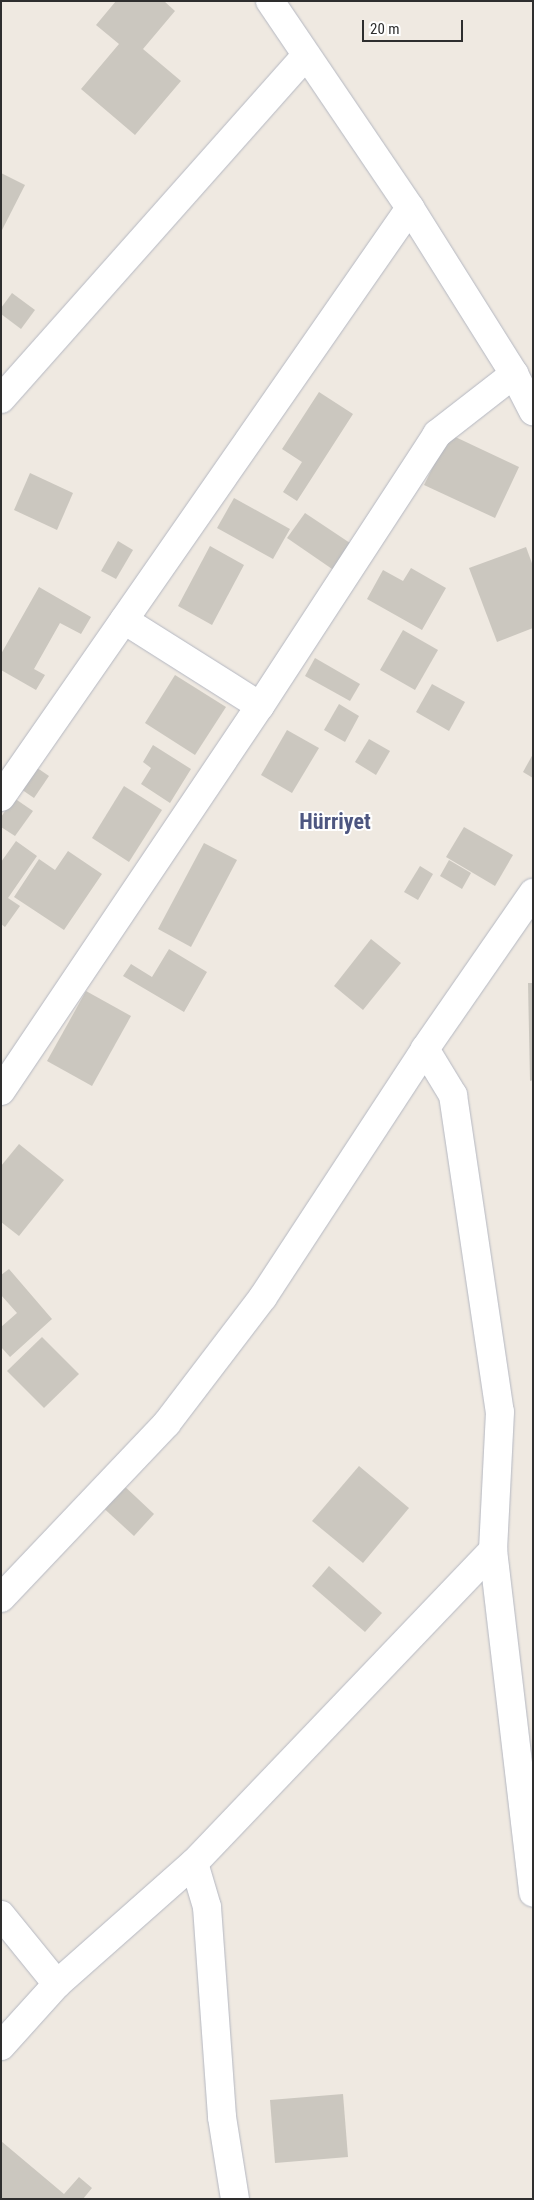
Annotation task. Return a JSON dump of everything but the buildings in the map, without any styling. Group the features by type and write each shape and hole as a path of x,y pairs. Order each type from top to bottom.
{"street":[{"path":"270,1 410,208 514,374 533,411"},
{"path":"1,399 306,56"},
{"path":"1,797 410,208"},
{"path":"1,1091 260,706 437,434 514,374"},
{"path":"124,620 260,706"},
{"path":"1,1598 167,1423 263,1298 425,1049 533,894"},
{"path":"425,1049 453,1095 500,1412 493,1550 533,1893"},
{"path":"1,2046 57,1984 194,1863 493,1550"},
{"path":"194,1863 207,1907 222,2117 234,2199"},
{"path":"1,1915 57,1984"}],"district":[{"name":"Hürriyet","path":"335,822"}]}
